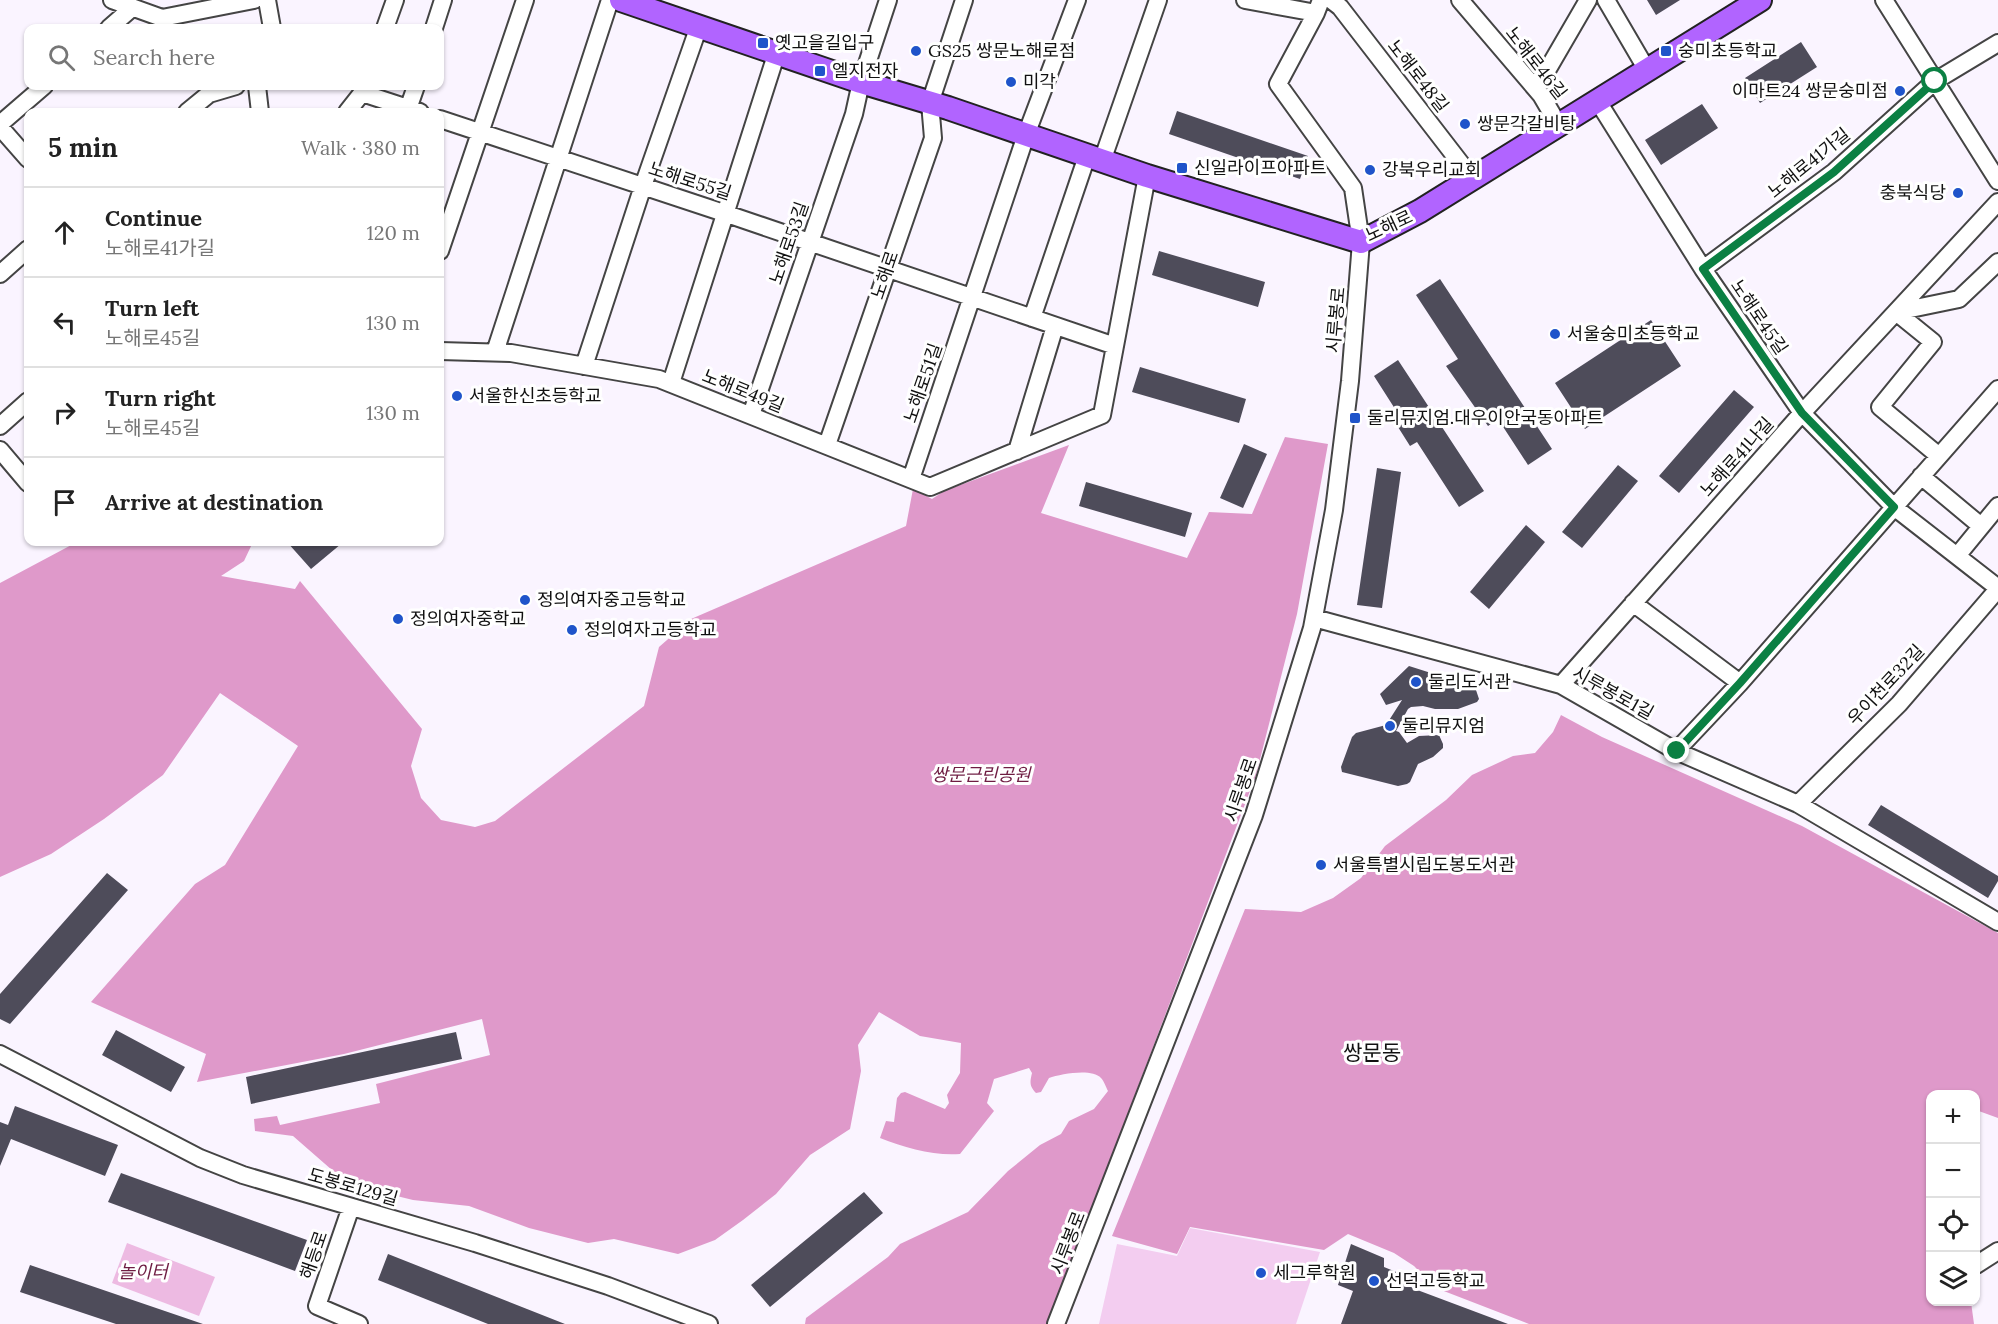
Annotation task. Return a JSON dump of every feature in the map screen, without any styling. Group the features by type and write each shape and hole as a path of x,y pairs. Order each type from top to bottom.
{"main road":[{"name":"노해로","path":"621,0 1147,176 1361,242 1420,211 1760,0"}],"street":[{"path":"112,0 162,18 254,0"},
{"path":"267,0 271,24"},
{"path":"386,24 395,0"},
{"path":"435,24 443,0"},
{"path":"444,239 525,0"},
{"path":"495,352 610,0"},
{"name":"노해로53길","path":"751,415 854,114 861,82 888,0"},
{"name":"노해로","path":"827,446 933,138 930,103 964,0"},
{"path":"1026,135 1077,0"},
{"path":"1032,318 1158,0"},
{"path":"1245,0 1319,7"},
{"name":"노해로48길","path":"1331,0 1340,7 1472,178"},
{"name":"노해로46길","path":"1460,0 1541,95 1558,124"},
{"path":"1534,87 1545,74 1588,0"},
{"path":"1606,0 1647,70"},
{"path":"1884,0 1998,181"},
{"name":"시루봉로","path":"1056,1324 1254,815 1283,728 1314,618 1334,510 1350,381 1361,242 1353,188 1278,84 1319,7"},
{"path":"114,24 132,8"},
{"path":"584,366 699,26"},
{"name":"노해로41가길","path":"1703,269 1834,172 1935,81 1998,43"},
{"path":"671,383 777,52"},
{"path":"24,154 0,126 40,90"},
{"path":"192,108 209,94 222,90"},
{"path":"257,90 260,108"},
{"path":"350,108 363,90"},
{"path":"366,90 405,108"},
{"path":"412,108 415,90"},
{"name":"노해로45길","path":"1598,100 1703,269 1802,413 1894,507 1998,588"},
{"name":"노해로55길","path":"444,120 810,243"},
{"name":"노해로51길","path":"911,479 1026,135"},
{"name":"노해로49길","path":"444,351 511,353 659,379 930,487 1102,415 1147,176"},
{"name":"노해로41나길","path":"1561,684 1802,413 1998,202"},
{"path":"810,243 1115,346"},
{"path":"0,274 24,253"},
{"path":"1896,312 1959,299 1998,262"},
{"path":"1896,312 1933,342 1880,407 1939,456"},
{"path":"1017,451 1055,326"},
{"path":"1677,751 1740,683 1998,389"},
{"path":"0,426 24,405"},
{"path":"0,450 24,478"},
{"path":"1921,476 1981,526"},
{"path":"1957,556 1998,506"},
{"name":"우이천로32길","path":"1798,804 1899,704 1998,588"},
{"path":"1633,603 1740,683"},
{"name":"시루봉로1길","path":"1314,618 1561,684 1677,751 1798,804 1998,922"},
{"name":"도봉로129길","path":"0,1054 200,1158 276,1186 475,1243 608,1286 709,1324"},
{"name":"해등로","path":"351,1207 317,1306 359,1324"},
{"path":"1980,1263 1997,1255"}],"green space":[{"name":"쌍문근린공원","path":"1285,437 1328,444 1297,614 1256,775 1051,1324 805,1324 806,1318 888,1257 900,1244 968,1212 1008,1171 1040,1145 1061,1134 1069,1121 1094,1109 1108,1091 1102,1079 1097,1075 1076,1073 1049,1078 1041,1092 1036,1093 1031,1086 1032,1073 1029,1068 994,1079 987,1103 994,1111 960,1154 930,1152 890,1142 880,1138 886,1121 894,1122 897,1098 901,1093 905,1092 945,1109 949,1103 947,1095 960,1073 961,1043 920,1036 879,1012 858,1045 861,1071 850,1129 810,1155 776,1194 743,1220 715,1240 678,1254 614,1239 588,1243 529,1228 469,1206 413,1200 348,1184 293,1136 255,1131 254,1119 277,1116 280,1125 380,1103 376,1084 490,1055 482,1019 344,1054 197,1082 206,1054 91,1002 195,884 225,865 298,746 220,693 163,775 104,819 51,854 0,877 0,583 69,546 251,546 244,561 221,576 295,589 300,581 422,729 411,766 421,798 441,820 475,827 495,821 644,706 659,647 691,619 906,526 913,489 932,499 944,491 1069,445 1041,513 1187,558 1209,512 1252,514"},
{"path":"1561,715 1602,737 1802,826 1998,933 1998,1118 1980,1111 1980,1090 1926,1090 1926,1306 1972,1306 1974,1324 1529,1324 1436,1288 1414,1266 1394,1253 1348,1234 1324,1250 1190,1227 1177,1254 1112,1236 1245,909 1301,912 1333,898 1361,878 1385,846 1446,800 1472,775 1513,756 1535,753 1553,732"},
{"name":"놀이터","path":"127,1243 215,1277 199,1316 112,1283"}],"shaded area":[{"path":"1190,1228 1320,1252 1296,1324 1099,1324 1117,1244 1177,1256"}],"building":[{"path":"1647,0 1680,0 1656,15"},
{"path":"1801,42 1817,67 1760,103 1745,78"},
{"path":"1702,104 1718,128 1661,165 1645,140"},
{"path":"1177,111 1308,156 1300,179 1169,134"},
{"path":"1159,251 1265,282 1258,307 1152,275"},
{"path":"1440,279 1552,449 1528,465 1498,419 1488,426 1446,366 1458,359 1416,295"},
{"path":"1651,320 1681,366 1585,429 1555,383"},
{"path":"1398,360 1484,491 1459,507 1417,442 1410,446 1398,427 1404,423 1374,376"},
{"path":"1140,367 1246,399 1239,423 1132,392"},
{"path":"1734,390 1754,407 1679,493 1659,476"},
{"path":"1244,444 1267,454 1243,508 1220,498"},
{"path":"1618,465 1638,481 1582,548 1562,532"},
{"path":"1377,468 1401,472 1382,608 1357,605"},
{"path":"1086,482 1192,513 1185,537 1079,506"},
{"path":"1526,525 1545,542 1489,609 1470,592"},
{"path":"291,546 339,546 311,569"},
{"name":"둘리뮤지엄","path":"1409,666 1475,687 1479,699 1477,702 1458,709 1435,709 1423,706 1408,709 1396,731 1407,743 1419,736 1439,735 1443,748 1433,757 1418,764 1407,784 1398,786 1342,772 1341,767 1352,737 1356,733 1386,725 1402,700 1386,705 1380,694"},
{"path":"1881,805 1998,876 1998,881 1988,898 1868,825"},
{"path":"107,873 128,890 10,1024 0,1019 0,994"},
{"path":"116,1030 185,1067 171,1092 102,1055"},
{"path":"456,1032 462,1059 251,1104 246,1077"},
{"path":"15,1106 118,1145 105,1176 11,1139 0,1166 0,1122 8,1125"},
{"path":"121,1173 307,1240 295,1271 108,1202"},
{"path":"864,1192 883,1213 770,1307 751,1285"},
{"name":"선덕고등학교","path":"1351,1244 1384,1258 1384,1267 1406,1276 1412,1288 1508,1324 1341,1324 1353,1291 1338,1285"},
{"path":"388,1254 565,1324 488,1324 378,1280"},
{"path":"30,1265 203,1324 116,1324 20,1292"}],"place":[{"name":"옛고을길입구","path":"763,43"},
{"name":"GS25 쌍문노해로점","path":"916,51"},
{"name":"숭미초등학교","path":"1666,51"},
{"name":"엘지전자","path":"820,71"},
{"name":"미각","path":"1011,82"},
{"name":"이마트24 쌍문숭미점","path":"1900,91"},
{"name":"쌍문각갈비탕","path":"1465,124"},
{"name":"신일라이프아파트","path":"1182,168"},
{"name":"강북우리교회","path":"1370,170"},
{"name":"충북식당","path":"1958,193"},
{"name":"서울숭미초등학교","path":"1555,334"},
{"name":"서울한신초등학교","path":"457,396"},
{"name":"둘리뮤지엄.대우이안국동아파트","path":"1355,418"},
{"name":"정의여자중고등학교","path":"525,600"},
{"name":"정의여자중학교","path":"398,619"},
{"name":"정의여자고등학교","path":"572,630"},
{"name":"둘리도서관","path":"1416,682"},
{"name":"둘리뮤지엄","path":"1390,726"},
{"name":"서울특별시립도봉도서관","path":"1321,865"},
{"name":"세그루학원","path":"1261,1273"},
{"name":"선덕고등학교","path":"1374,1281"}],"district":[{"name":"쌍문동","path":"1372,1053"}],"route":[{"path":"1677,751 1740,683 1894,507 1802,413 1703,269 1834,172 1935,81"}]}
